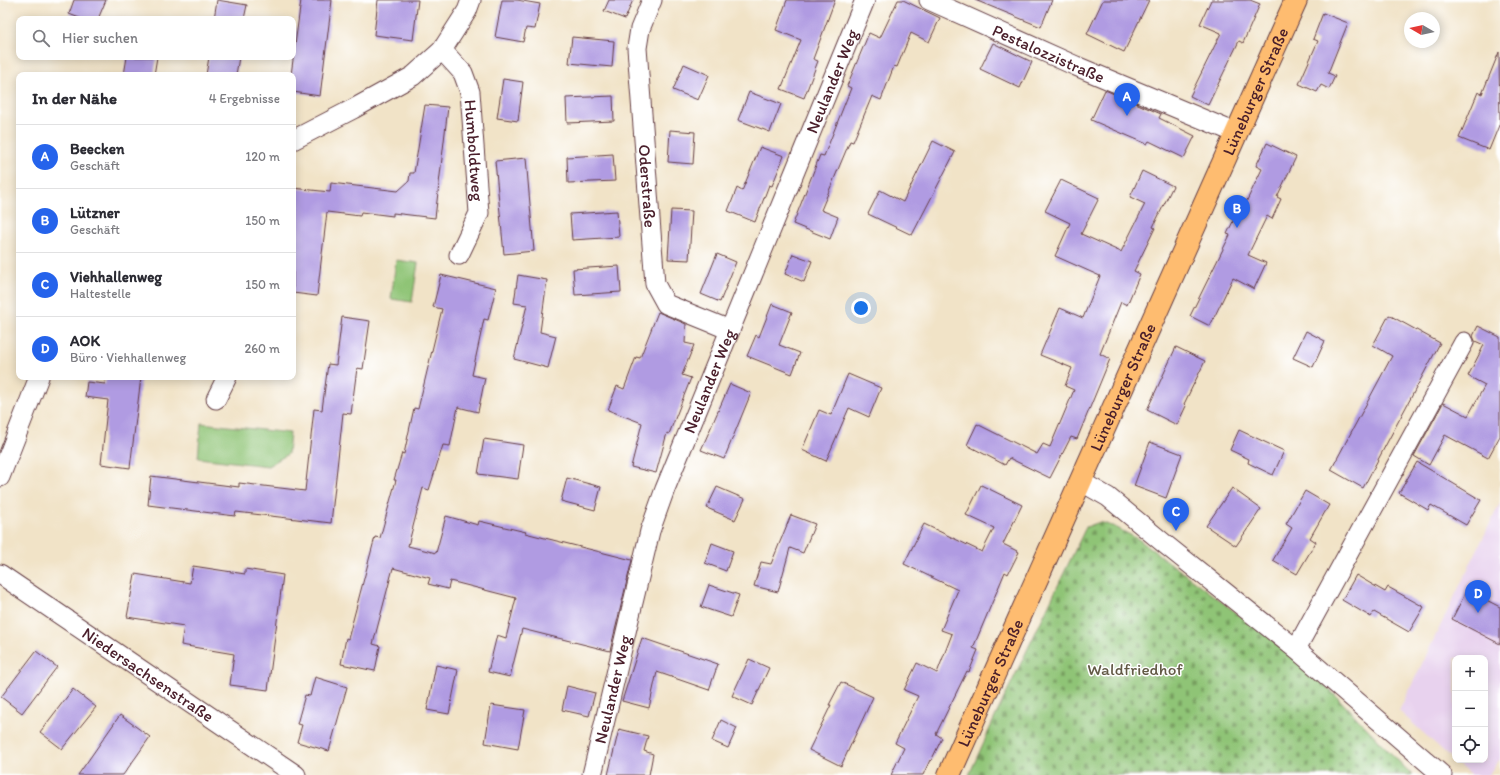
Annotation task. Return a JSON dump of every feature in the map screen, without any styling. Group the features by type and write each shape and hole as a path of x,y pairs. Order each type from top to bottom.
{"main road":[{"name":"Lüneburger Straße","path":"949,775 1296,0"}],"street":[{"path":"296,138 413,76 442,50 467,11 471,0"},
{"name":"Oderstraße","path":"652,0 640,29 637,48 655,284 666,304 730,330"},
{"name":"Neulander Weg","path":"592,775 650,531 665,489 865,0"},
{"name":"Pestalozzistraße","path":"928,0 1076,66 1236,133"},
{"name":"Humboldtweg","path":"442,50 463,73 470,92 479,213 459,254"},
{"path":"1296,649 1464,342"},
{"path":"0,477 38,380"},
{"path":"216,399 226,380"},
{"path":"1080,481 1108,497 1296,649 1442,775"},
{"name":"Niedersachsenstraße","path":"0,574 296,775"}],"shaded area":[{"path":"1500,503 1500,759 1489,775 1470,775 1457,763 1488,763 1488,655 1452,655 1452,759 1399,711"}],"green space":[{"path":"396,260 418,263 412,302 391,299"},
{"path":"201,423 290,433 288,454 268,466 198,458"},
{"name":"Waldfriedhof","path":"1100,522 1115,527 1138,539 1294,656 1332,692 1412,775 969,775 1086,527"}],"building":[{"path":"74,0 106,0 99,16 74,16 69,14"},
{"path":"217,0 247,5 245,16 214,16"},
{"path":"301,0 332,0 320,96 296,92 296,72 291,72 293,60 296,60 296,38"},
{"path":"378,0 418,0 413,40 374,35"},
{"path":"502,0 517,0 540,4 535,29 526,28 523,42 495,37"},
{"path":"609,0 633,0 625,19 604,11"},
{"path":"787,0 835,0 813,59 818,61 804,98 781,89 801,40 776,30"},
{"path":"898,0 903,0 940,18 929,42 911,33 897,67 894,66 881,100 872,96 853,142 850,141 821,210 838,217 830,239 793,224 820,155 824,156 851,88 847,86 869,33 880,38"},
{"path":"975,0 1052,0 1041,27"},
{"path":"1103,0 1149,0 1124,52 1087,34"},
{"path":"1211,0 1250,0 1260,4 1243,43 1239,41 1208,105 1190,96 1221,33 1200,24"},
{"path":"1323,13 1348,23 1328,73 1335,76 1329,89 1321,85 1317,92 1299,84 1318,41 1313,39"},
{"path":"572,37 614,41 612,67 569,63"},
{"path":"993,43 1032,62 1020,88 980,69"},
{"path":"1499,52 1500,123 1489,150 1459,138 1478,92 1482,94"},
{"path":"126,60 156,60 154,72 124,72"},
{"path":"208,60 238,60 236,72 206,72"},
{"path":"684,64 709,75 698,100 673,90"},
{"path":"503,79 523,82 518,121 497,118"},
{"path":"1105,90 1161,114 1159,118 1195,136 1184,158 1149,141 1147,144 1091,120"},
{"path":"749,92 781,104 770,132 738,120"},
{"path":"613,96 614,121 567,123 566,98"},
{"path":"425,105 448,107 435,218 393,213 393,216 361,212 360,216 327,212 317,296 296,293 296,188 330,192 331,183 398,191 409,181 410,173 414,173"},
{"path":"670,130 695,132 693,164 668,162"},
{"path":"933,141 955,152 912,235 868,214 880,190 903,202"},
{"path":"1267,143 1296,157 1277,197 1281,199 1272,219 1267,216 1248,255 1266,263 1254,289 1233,278 1210,326 1190,316 1230,235 1227,234 1237,213 1240,215 1262,169 1256,166"},
{"path":"760,147 784,156 772,186 769,185 755,222 728,211 737,188 742,191"},
{"path":"613,154 615,181 568,183 567,157"},
{"path":"526,158 534,251 504,254 495,161"},
{"path":"1142,171 1173,186 1134,271 1140,274 1127,305 1121,302 1100,354 1110,359 1077,439 1071,437 1050,478 1009,458 1005,465 967,445 977,424 1037,454 1043,444 1050,447 1074,390 1065,386 1072,368 1040,355 1060,308 1083,318 1100,276 1055,256 1070,223 1045,211 1061,180 1099,198 1081,234 1121,252 1145,204 1130,197"},
{"path":"671,210 692,211 689,260 668,259"},
{"path":"617,211 619,237 572,240 570,214"},
{"path":"717,254 736,262 720,302 701,294"},
{"path":"793,254 812,261 804,282 785,274"},
{"path":"619,266 621,292 575,295 573,269"},
{"path":"441,275 496,288 488,320 484,319 472,375 485,378 478,412 458,407 450,446 443,445 429,490 423,488 408,546 436,553 446,516 478,525 479,521 526,532 525,533 632,560 610,651 522,629 510,677 488,672 497,635 506,638 516,598 450,581 448,589 428,584 430,578 393,568 373,644 380,646 375,671 341,664 346,638 348,639 375,537 380,538 396,480 394,480 402,453 404,454 414,408 418,409 442,309 433,307"},
{"path":"518,275 547,280 540,332 556,336 548,368 514,359 527,305 514,303"},
{"path":"772,304 792,312 779,345 800,353 792,374 747,356 756,335 759,337"},
{"path":"658,312 686,324 685,343 694,345 682,375 691,378 669,434 667,433 656,473 631,467 642,423 608,410 617,386 624,389 636,357 640,358"},
{"path":"1389,315 1440,343 1363,488 1331,470 1392,356 1373,345"},
{"path":"342,317 370,321 363,369 357,368 351,414 343,413 331,523 236,512 235,516 148,505 151,476 239,487 239,483 305,491 314,409 322,410 328,364 336,365"},
{"path":"1478,326 1500,337 1500,436 1488,458 1445,435 1429,465 1414,456 1443,403 1468,416 1485,385 1468,376 1484,345 1475,341 1473,336"},
{"path":"1306,331 1325,341 1313,367 1293,358"},
{"path":"1176,347 1205,361 1184,404 1186,406 1177,425 1147,410"},
{"path":"848,374 881,388 869,417 849,408 826,461 802,450 819,410 831,415"},
{"path":"106,380 141,380 130,468 101,464 108,400 85,397 87,382 105,384"},
{"path":"730,384 751,393 724,459 701,450"},
{"path":"1239,430 1284,451 1273,475 1248,463 1249,459 1230,450"},
{"path":"484,439 523,445 518,479 478,474"},
{"path":"1150,442 1182,454 1166,498 1134,486"},
{"path":"1417,462 1481,500 1466,525 1431,505 1428,510 1399,493"},
{"path":"567,478 601,487 595,510 561,501"},
{"path":"981,485 1022,505 1003,544 1019,552 1008,574 1005,572 973,648 978,650 969,672 967,671 936,734 942,738 923,775 891,775 904,748 895,743 918,696 904,690 917,663 937,673 952,634 941,630 958,590 904,564 924,524 982,552 994,528 966,515"},
{"path":"717,487 745,499 735,520 707,508"},
{"path":"1232,488 1261,509 1236,546 1206,526"},
{"path":"1305,491 1329,505 1310,538 1316,542 1297,574 1273,560 1292,528 1286,524"},
{"path":"791,515 815,524 803,553 790,548 778,592 754,586 761,562 771,564"},
{"path":"712,543 733,551 726,571 705,563"},
{"path":"193,566 245,574 245,569 283,575 268,690 230,685 234,654 181,645 184,626 127,617 135,574 190,583"},
{"path":"1356,575 1385,592 1388,587 1424,607 1409,632 1374,612 1371,617 1342,600"},
{"path":"709,585 739,595 731,617 701,607"},
{"path":"1467,590 1500,607 1500,644 1452,619"},
{"path":"642,638 718,664 709,690 657,672 649,708 622,701"},
{"path":"36,651 57,667 22,713 1,697"},
{"path":"749,659 769,668 752,705 732,696"},
{"path":"436,665 458,670 449,714 427,710"},
{"path":"315,677 347,687 329,751 297,742 302,725 297,724 305,695 310,696"},
{"path":"841,682 873,697 841,766 809,750"},
{"path":"567,686 595,693 589,716 562,710"},
{"path":"73,689 96,707 62,749 40,732"},
{"path":"491,705 525,710 518,749 485,743"},
{"path":"120,715 150,737 136,757 123,775 78,775"},
{"path":"721,720 737,728 728,748 712,741"},
{"path":"619,729 648,736 644,751 653,754 649,775 608,775"}],"place":[{"name":"Beecken","path":"1127,116"},
{"name":"Lützner","path":"1237,228"},
{"name":"Viehhallenweg","path":"1176,531"},
{"name":"AOK","path":"1478,613"}]}
